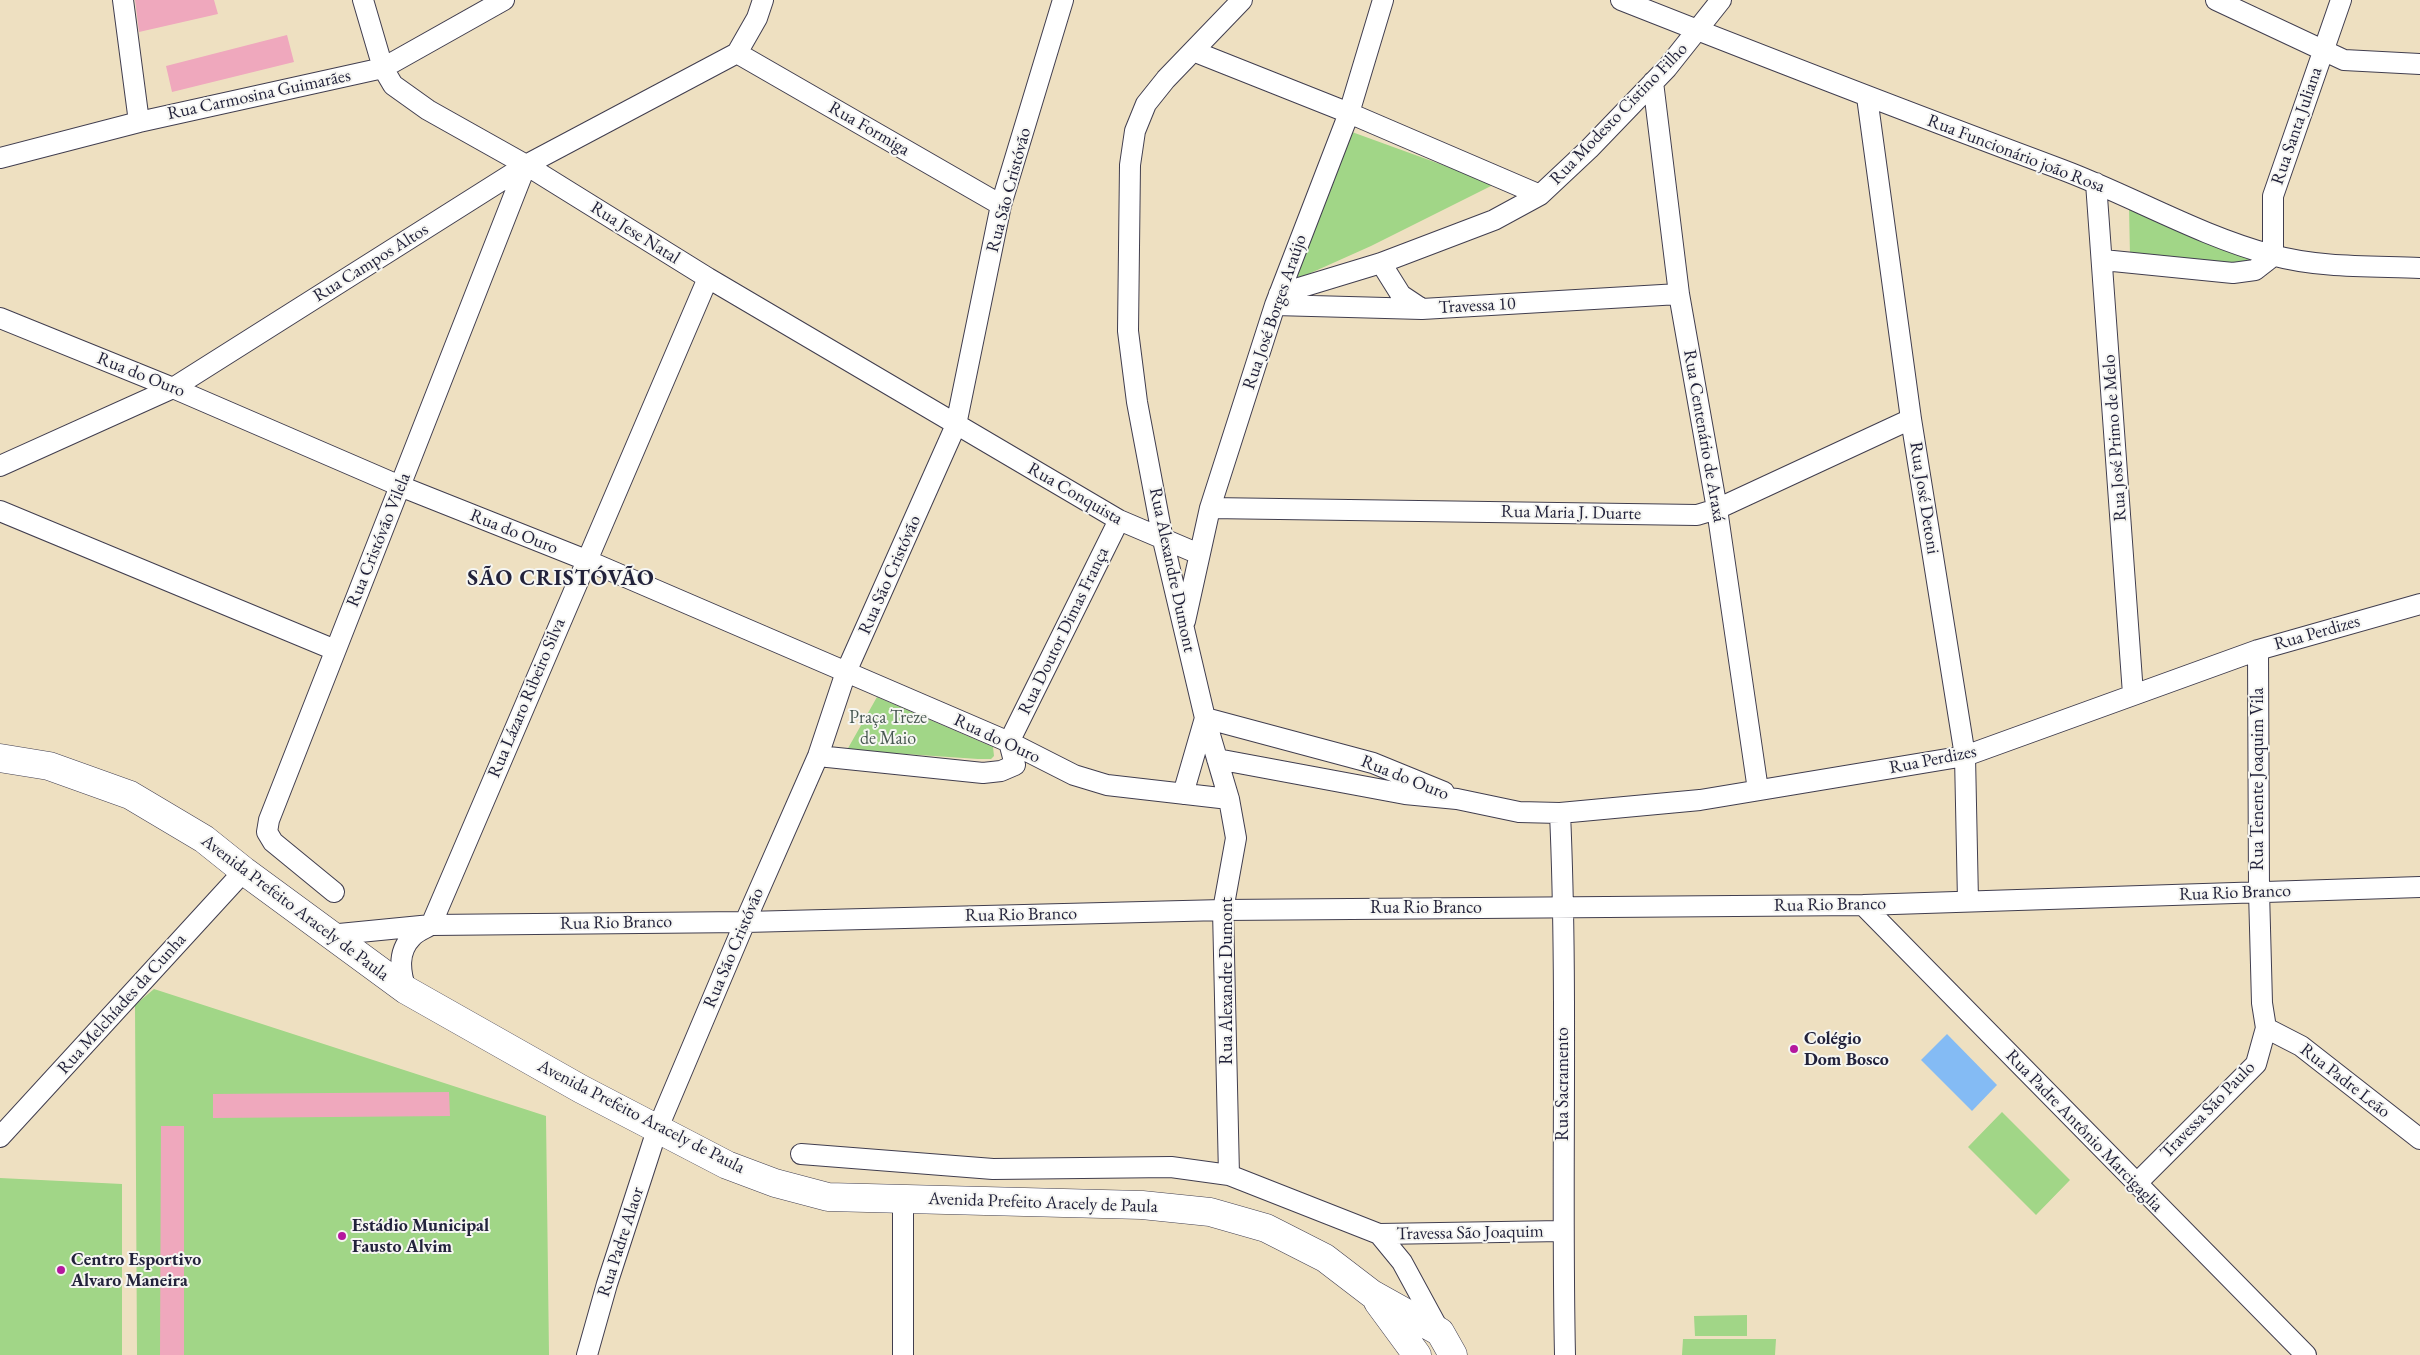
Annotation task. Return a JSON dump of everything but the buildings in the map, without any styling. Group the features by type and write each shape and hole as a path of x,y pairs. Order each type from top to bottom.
{"main road":[{"name":"Avenida Prefeito Aracely de Paula","path":"0,758 49,766 130,795 204,839 329,935 406,990 656,1130 727,1165 774,1183 828,1197 1142,1205 1210,1212 1266,1228 1325,1258 1372,1294 1447,1344"},
{"name":"Avenida Prefeito Aracely de Paula","path":"1372,1294 1417,1355"}],"street":[{"path":"123,0 139,122"},
{"name":"Rua Jese Natal","path":"363,0 383,68 393,86 428,110 526,165 708,278 956,425"},
{"name":"Rua Carmosina Guimarães","path":"0,158 139,122 383,68 504,0"},
{"path":"737,53 758,18 763,0"},
{"name":"Rua São Cristóvão","path":"656,1130 818,756 846,672 956,425 1002,205 1063,0"},
{"name":"Rua Alexandre Dumont","path":"1229,1175 1224,910 1236,838 1229,798 1205,718 1163,540 1137,402 1128,331 1130,165 1135,132 1146,104 1166,78 1242,0"},
{"name":"Rua José Borges Araújo","path":"1184,628 1210,508 1277,300 1349,113 1383,0"},
{"name":"Rua Funcionário joão Rosa","path":"1621,0 1866,97 2096,183 2234,244 2273,256 2349,266 2420,268"},
{"name":"Rua Modesto Cistino Filho","path":"1277,300 1494,220 1540,195 1590,150 1653,82 1721,0"},
{"path":"2216,0 2344,60 2420,64"},
{"name":"Rua Santa Juliana","path":"2273,256 2273,196 2341,0"},
{"path":"1193,51 1349,113 1540,195"},
{"name":"Rua Campos Altos","path":"0,466 173,388 526,165 737,53"},
{"name":"Rua Formiga","path":"737,53 1002,205"},
{"name":"Rua Centenário de Araxá","path":"1653,82 1679,294 1717,509 1758,790"},
{"name":"Rua José Detoni","path":"1866,97 1912,419 1965,756 1968,901"},
{"name":"Rua Cristóvão Vilela","path":"334,892 273,842 267,832 273,806 526,165"},
{"name":"Rua José Primo de Melo","path":"2096,183 2133,694"},
{"path":"2103,260 2232,274 2256,270 2273,256"},
{"path":"1381,263 1401,294 1422,310"},
{"name":"Rua Lázaro Ribeiro Silva","path":"431,925 708,278"},
{"name":"Travessa 10","path":"1277,300 1422,310 1679,294"},
{"name":"Rua do Ouro","path":"0,318 173,388 400,486 586,560 1009,742 1074,775 1107,784 1229,798"},
{"name":"Rua Maria J. Duarte","path":"1210,508 1697,515 1717,509 1912,419"},
{"name":"Rua Conquista","path":"956,425 1118,520 1199,554"},
{"path":"0,511 336,650"},
{"name":"Rua Doutor Dimas França","path":"1009,742 1118,520"},
{"name":"Rua Perdizes","path":"1457,799 1519,812 1560,813 1690,801 1965,756 2258,650 2420,604"},
{"name":"Rua Tenente Joaquim Vila","path":"2258,650 2259,892 2262,1003 2266,1028"},
{"path":"1183,794 1205,718"},
{"name":"Rua do Ouro","path":"1205,718 1373,763 1457,799"},
{"path":"818,756 983,773 1001,771 1015,765 1009,742"},
{"name":"Rua do Ouro","path":"1217,759 1405,794 1457,799"},
{"name":"Rua Sacramento","path":"1560,813 1564,908 1562,1231 1565,1355"},
{"name":"Rua Melchíades da Cunha","path":"0,1137 244,871"},
{"name":"Rua Rio Branco","path":"329,935 431,925 745,922 1224,910 1863,905 2227,895 2259,892 2420,887"},
{"name":"Rua Padre Antônio Marcigaglia","path":"1863,905 2306,1355"},
{"path":"406,990 400,973 402,956 412,936 431,925"},
{"name":"Rua Padre Leão","path":"2266,1028 2301,1046 2420,1140"},
{"name":"Travessa São Paulo","path":"2136,1184 2256,1064 2266,1028"},
{"name":"Rua Padre Alaor","path":"586,1355 656,1130"},
{"name":"Avenida Prefeito Aracely de Paula","path":"801,1154 993,1169 1171,1167 1229,1175 1379,1234 1402,1262 1447,1344"},
{"path":"904,1198 904,1355"},
{"name":"Travessa São Joaquim","path":"1379,1234 1562,1231"}],"green space":[{"path":"1352,132 1495,184 1371,246 1295,280"},
{"path":"2129,206 2259,259 2241,267 2130,257"},
{"name":"Praça Treze de Maio","path":"877,697 993,747 994,756 991,759 978,759 847,750"},
{"name":"Estádio Municipal Fausto Alvim","path":"154,989 546,1116 549,1355 137,1355 135,1005"},
{"path":"2002,1112 2070,1180 2036,1215 1968,1147"},
{"name":"Centro Esportivo Alvaro Maneira","path":"0,1178 122,1184 122,1355 0,1355"},
{"path":"1747,1315 1747,1336 1695,1336 1694,1316"},
{"path":"1683,1339 1776,1339 1775,1355 1682,1355"}],"water":[{"path":"1947,1034 1997,1085 1972,1111 1921,1060"}],"place":[{"name":"Colégio Dom Bosco","path":"1794,1049"},
{"name":"Estádio Municipal Fausto Alvim","path":"342,1236"},
{"name":"Centro Esportivo Alvaro Maneira","path":"61,1270"}],"district":[{"name":"SÃO CRISTÓVÃO","path":"561,579"}]}
